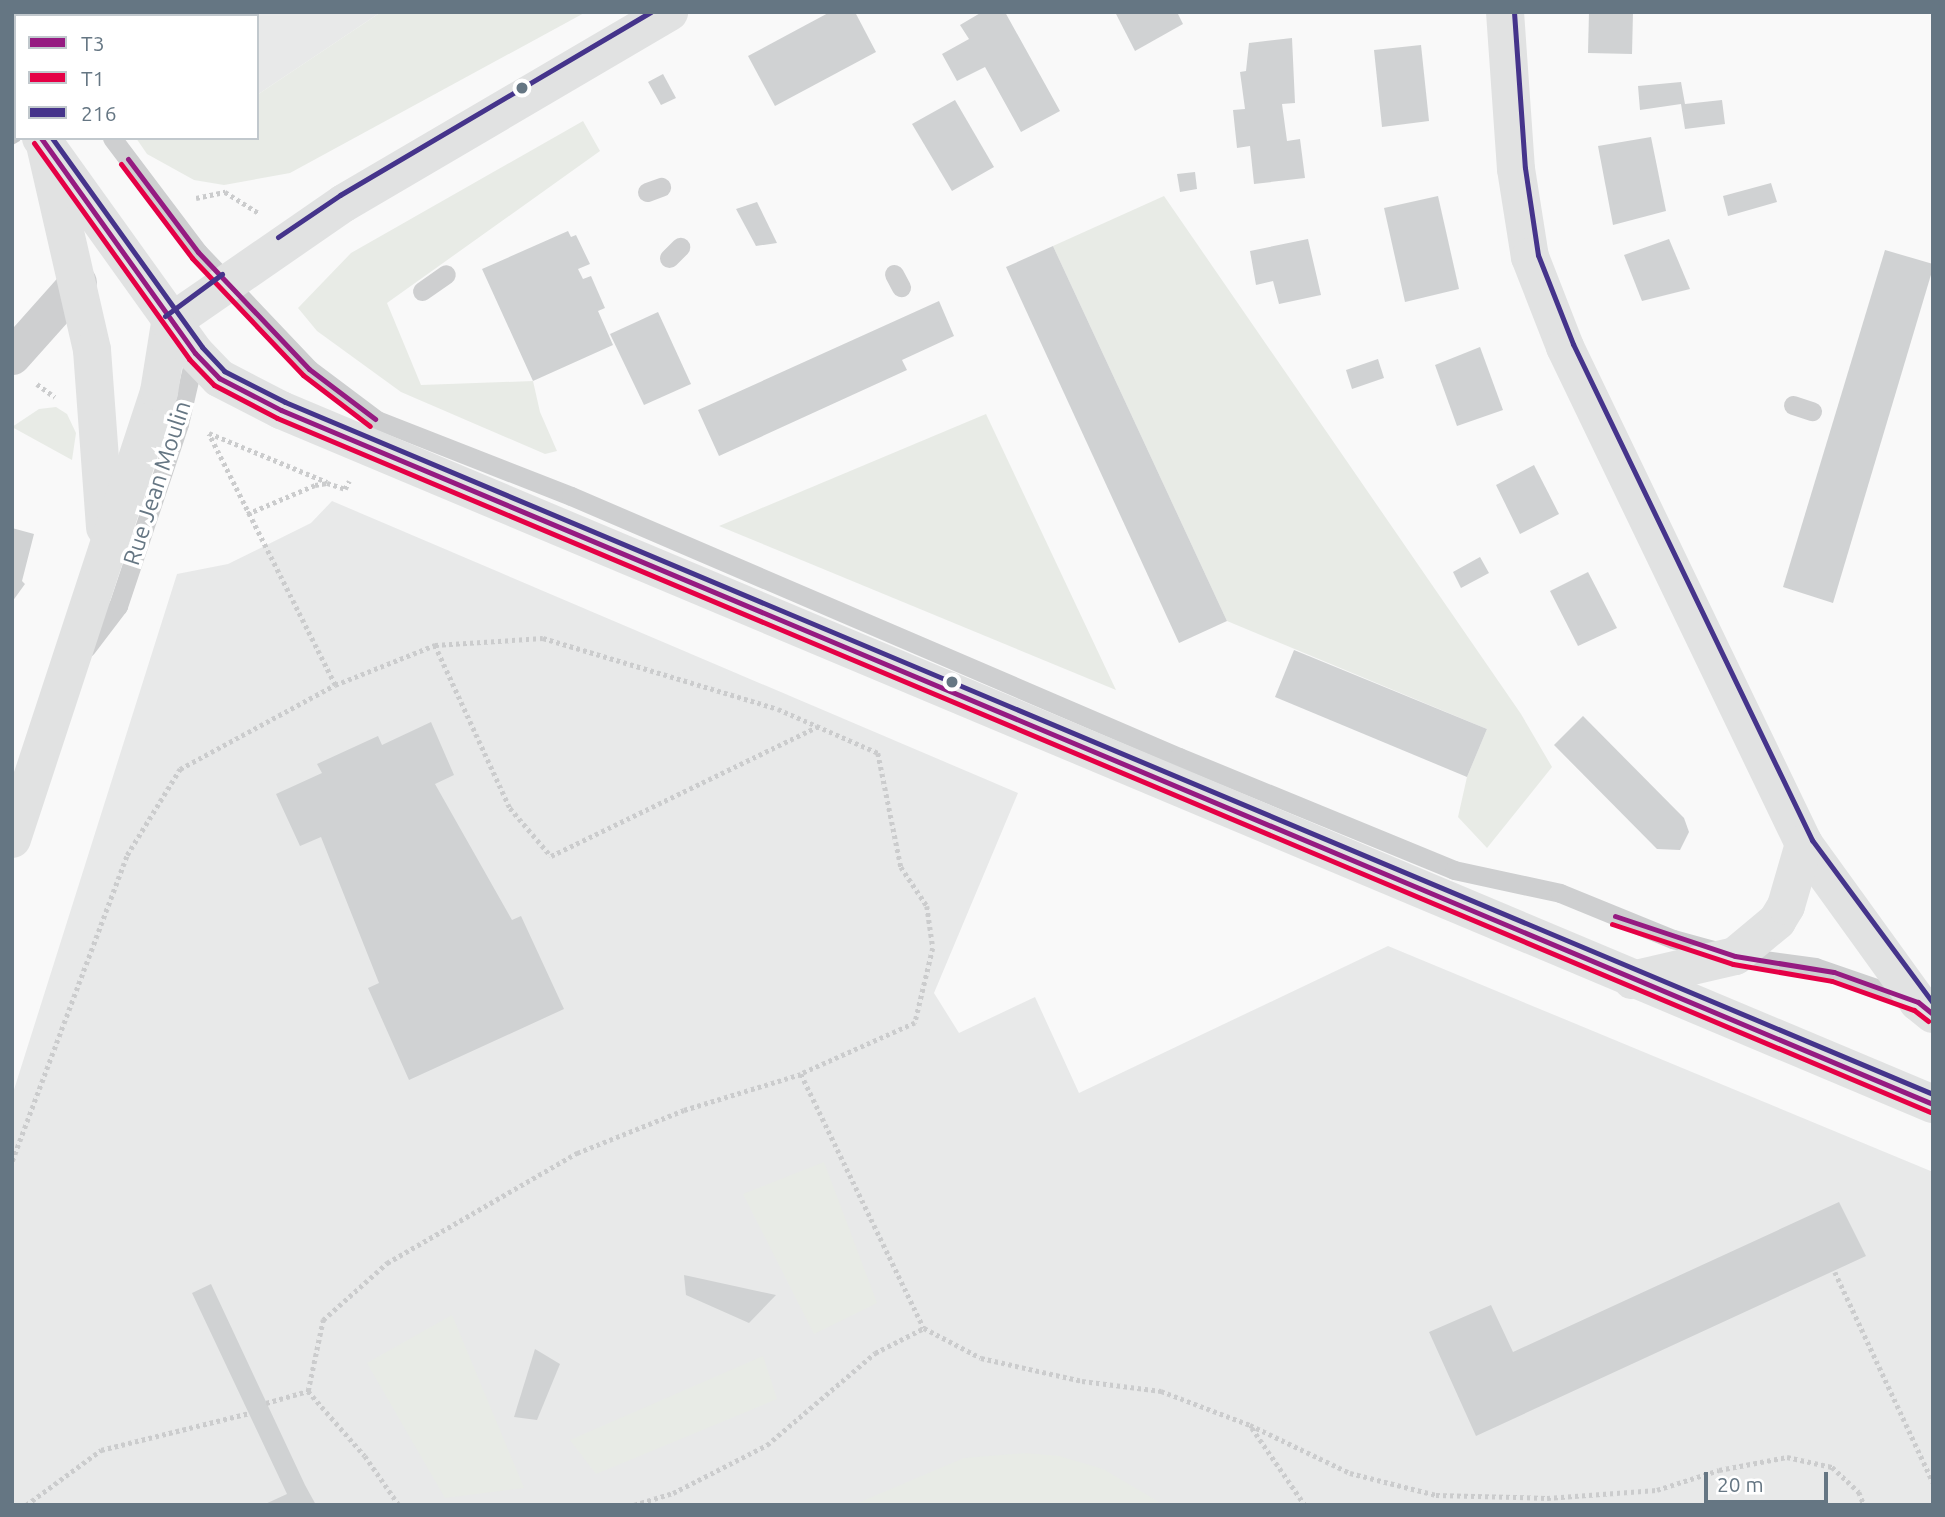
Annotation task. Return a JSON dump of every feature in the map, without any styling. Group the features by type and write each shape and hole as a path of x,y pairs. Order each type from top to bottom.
{"main road":[{"path":"170,323 214,290 378,182 669,12"},
{"path":"1505,12 1516,169 1531,257 1564,347 1804,844 1925,1008"},
{"path":"44,143 170,323 191,375 1933,1104"},
{"name":"Rue Jean Moulin","path":"44,143 92,350 106,544"},
{"name":"Rue Jean Moulin","path":"12,839 68,671 106,544 191,375 170,323"},
{"path":"1632,980 1735,956 1777,920 1786,906 1804,844"}],"street":[{"path":"12,356 78,282"}],"lane":[{"path":"114,140 198,252 214,290 309,369 377,420 571,496 1179,757 1454,870 1560,894 1673,939 1735,956 1815,967 1925,1008"},
{"name":"Rue Jean Moulin","path":"68,671 118,606 191,375 214,290 198,252"},
{"path":"422,291 446,274"},
{"path":"1793,405 1812,411"}],"path":[{"path":"173,217 196,198 225,192 254,209 283,244"},
{"path":"335,685 208,432 345,489 352,475"},
{"path":"247,514 327,482"},
{"path":"12,1161 127,855 180,769 335,685 435,645 543,638 778,709 878,753 901,867 927,906 933,948 915,1023 801,1074 684,1110 577,1153 387,1263 323,1320 308,1391"},
{"path":"435,645 510,808 551,856 817,726"},
{"path":"801,1074 924,1328 981,1358 1082,1381 1161,1391 1250,1426 1350,1473 1436,1495 1547,1498 1657,1490 1719,1470 1787,1457 1832,1467 1859,1492 1864,1505"},
{"path":"1835,1272 1933,1482"},
{"path":"634,1505 673,1493 767,1446 875,1353 924,1328"},
{"path":"266,1404 308,1391"},
{"path":"308,1391 365,1456 399,1505"},
{"path":"26,1505 101,1450 249,1413"},
{"path":"1250,1426 1304,1505"}],"shaded area":[{"path":"55,12 381,12 259,94 259,14"},
{"path":"381,12 586,12 290,173 224,185 194,180 147,154 137,140 259,140 259,94"},
{"path":"583,121 600,151 387,303 421,385 533,381 540,412 557,451 545,454 401,392 317,331 298,308 351,253"},
{"path":"1164,196 1521,714 1552,767 1487,848 1458,817 1467,777 1487,729 1227,621 1053,246"},
{"path":"56,407 67,414 76,433 72,460 12,427 39,409"},
{"path":"986,414 1116,690 719,526"},
{"path":"332,501 1018,793 934,993 959,1033 1035,997 1079,1093 1388,946 1933,1172 1933,1505 12,1505 12,1096 177,574 228,564 311,523"},
{"path":"824,1162 877,1303 814,1334 743,1194"},
{"path":"452,1315 524,1488 445,1498 367,1363"},
{"path":"763,1356 777,1399 596,1474 570,1440"},
{"path":"1025,1453 1059,1456 1103,1469 1164,1505 853,1505 964,1458"}],"building":[{"path":"830,12 855,12 876,52 775,106 748,56"},
{"path":"982,12 1005,12 1060,111 1021,132 985,67 957,81 942,54 969,39 960,25"},
{"path":"1115,12 1177,12 1183,24 1135,51"},
{"path":"1589,12 1633,12 1632,54 1588,53"},
{"path":"1292,38 1295,103 1282,104 1287,141 1300,139 1305,178 1254,184 1250,146 1237,148 1233,110 1245,109 1240,72 1246,71 1249,43"},
{"path":"1421,45 1429,121 1382,127 1374,50"},
{"path":"663,74 676,98 661,105 648,82"},
{"path":"1681,82 1685,104 1722,100 1725,124 1685,129 1681,104 1640,110 1638,86"},
{"path":"955,100 994,167 952,191 912,124"},
{"path":"1651,137 1666,211 1613,225 1598,146"},
{"path":"1195,172 1197,189 1180,192 1177,174"},
{"path":"1771,183 1777,202 1728,216 1723,196"},
{"path":"1438,196 1459,289 1405,302 1384,208"},
{"path":"757,202 777,243 756,246 736,209"},
{"path":"568,231 571,237 576,235 590,264 578,269 583,279 591,276 605,308 598,311 613,345 533,381 482,269"},
{"path":"1308,239 1321,295 1279,304 1273,281 1256,285 1250,251"},
{"path":"1669,239 1690,289 1642,301 1624,255"},
{"path":"1053,246 1227,621 1179,643 1006,267"},
{"path":"1885,250 1933,264 1933,268 1833,603 1783,587"},
{"path":"939,301 954,336 902,360 907,370 719,456 698,410"},
{"path":"658,312 691,384 644,405 610,334"},
{"path":"1480,347 1503,410 1457,426 1435,365"},
{"path":"1378,359 1384,378 1352,389 1346,370"},
{"path":"1534,465 1559,514 1520,534 1496,485"},
{"path":"12,528 34,534 22,581 25,584 12,602"},
{"path":"1480,557 1489,573 1461,588 1453,572"},
{"path":"1588,572 1617,628 1578,646 1550,591"},
{"path":"1294,650 1487,729 1467,777 1275,697"},
{"path":"1583,716 1684,818 1689,832 1680,850 1657,849 1554,745"},
{"path":"431,722 454,775 435,784 512,920 521,916 564,1009 409,1080 368,988 379,983 321,837 300,846 276,794 322,773 317,764 378,736 382,745"},
{"path":"1839,1202 1866,1256 1476,1436 1429,1332 1491,1305 1513,1352"},
{"path":"684,1275 776,1295 749,1323 686,1295"},
{"path":"211,1284 316,1505 263,1505 287,1494 192,1293"},
{"path":"535,1349 560,1364 537,1420 514,1417"}],"railway":[{"path":"112,14 115,12"},
{"path":"12,142 16,140"}],"transit line":[{"name":"216","path":"278,237 340,195 651,12"},
{"name":"216","path":"1514,12 1525,168 1538,255 1573,344 1812,840 1933,1003"},
{"name":"T3","path":"42,140 195,353 219,378 281,410 1933,1104"},
{"name":"216","path":"53,140 202,347 224,371 285,402 1933,1094"},
{"name":"T1","path":"34,143 189,359 214,385 277,418 1930,1112"},
{"name":"T3","path":"128,159 198,252 309,369 375,419"},
{"name":"T1","path":"121,164 192,258 303,375 370,426"},
{"name":"216","path":"165,316 222,274"},
{"name":"T3","path":"1615,916 1735,956 1834,972 1918,1002 1933,1014"},
{"name":"T1","path":"1612,924 1733,964 1832,981 1914,1010 1928,1021"}]}
